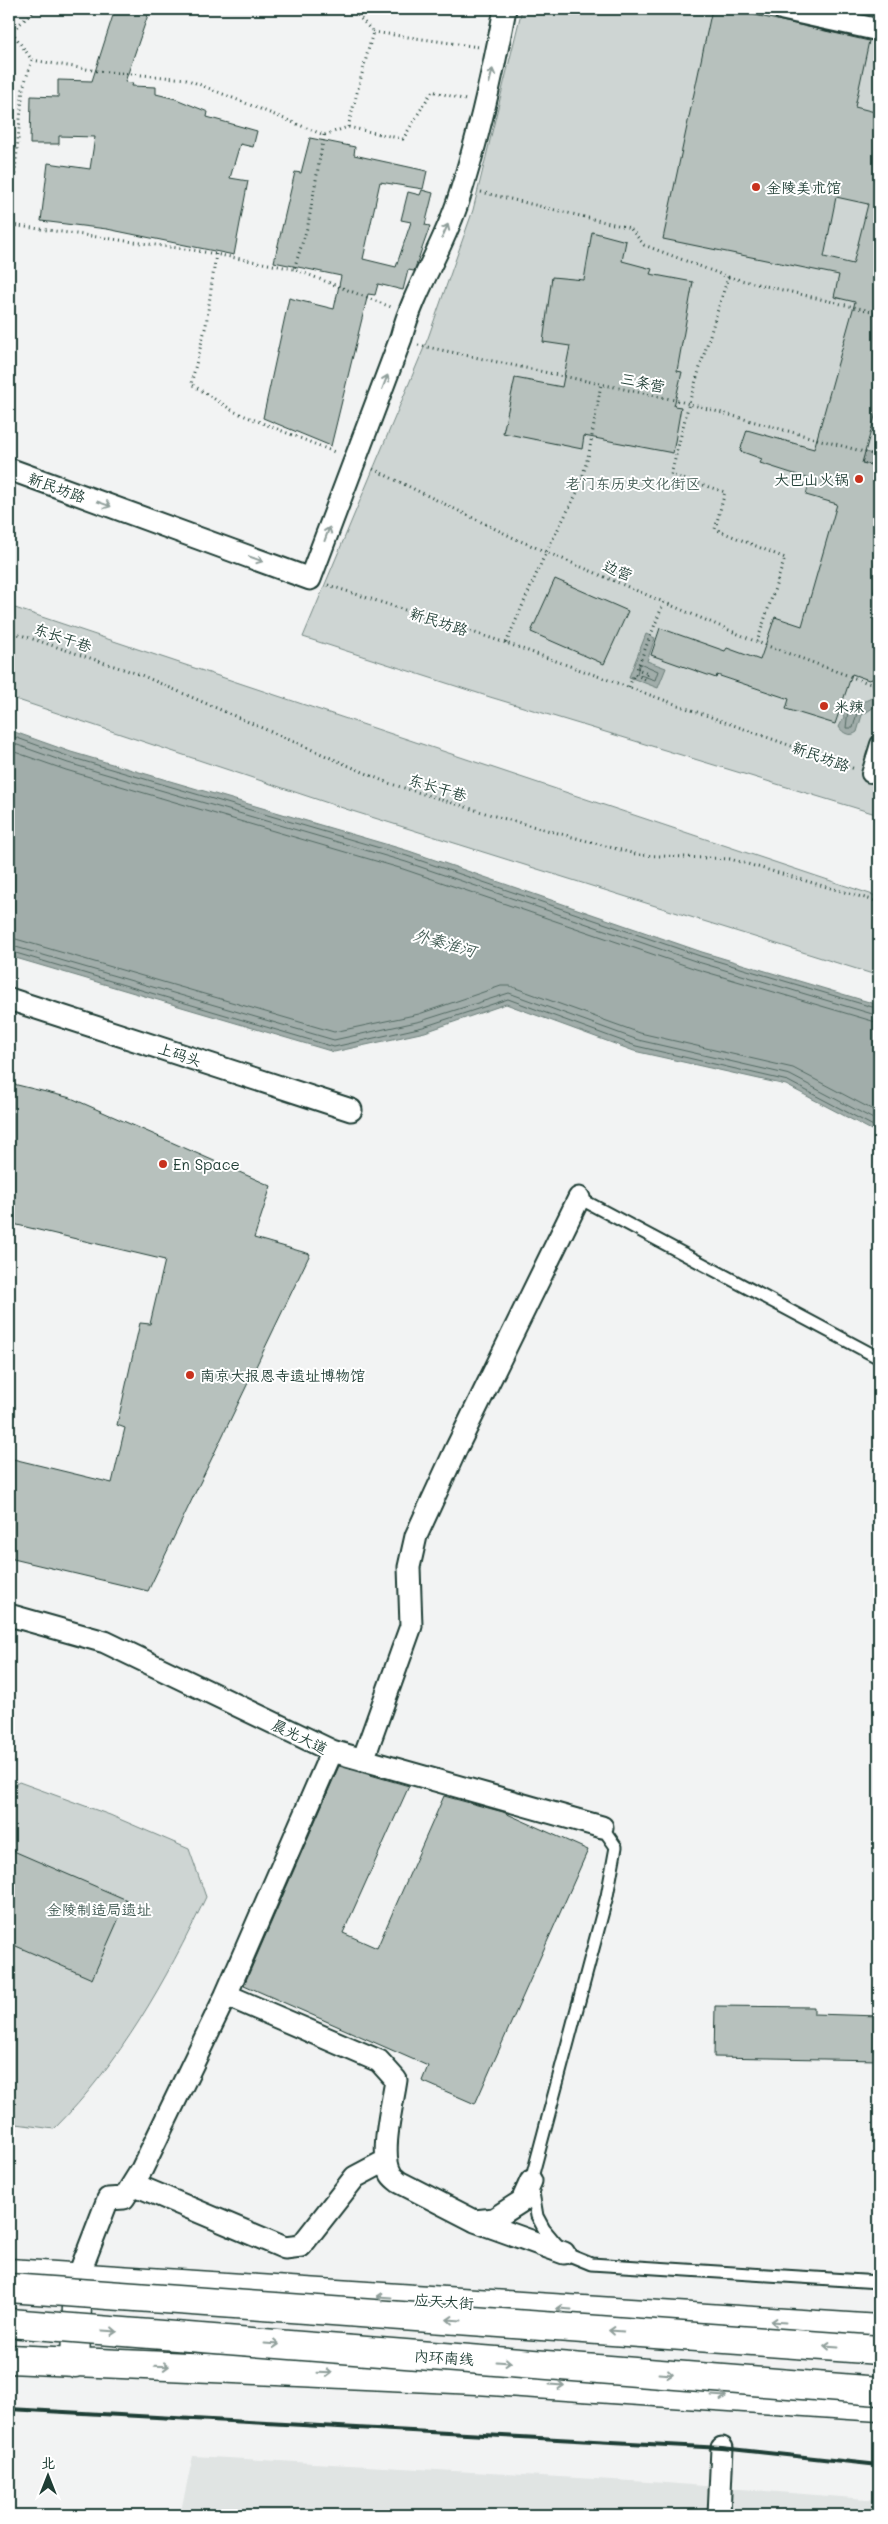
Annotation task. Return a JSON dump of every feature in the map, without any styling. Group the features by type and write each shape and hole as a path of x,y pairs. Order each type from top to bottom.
{"main road":[{"name":"应天大街","path":"9,2273 879,2329"},
{"path":"75,2363 78,2278"},
{"path":"9,2288 879,2350"},
{"name":"内环南线","path":"9,2323 879,2391"},
{"path":"9,2359 477,2380 879,2407"}],"street":[{"path":"310,579 401,338 407,314 458,202 498,50 505,9"},
{"path":"783,9 879,30"},
{"name":"新民坊路","path":"9,469 310,579"},
{"path":"870,774 879,744"},
{"name":"上码头","path":"9,999 351,1110"},
{"path":"363,1760 411,1626 409,1567 416,1536 456,1449 579,1198"},
{"name":"晨光大道","path":"9,1614 105,1642 332,1751 602,1826"},
{"path":"78,2278 108,2199 124,2198 142,2169 226,1995 332,1751"},
{"path":"226,1995 379,2061 396,2080 387,2143 387,2160 391,2175 399,2182 475,2221 564,2253"},
{"path":"133,2184 285,2248 301,2246 355,2177 387,2160"},
{"path":"475,2221 494,2219 522,2201 531,2181"},
{"path":"719,2515 722,2448"}],"lane":[{"path":"579,1198 879,1358"},
{"path":"602,1826 616,1847 607,1896 531,2181 537,2216 544,2229 564,2253 590,2264 879,2282"}],"path":[{"path":"38,9 10,32 32,60 98,71 186,79 324,135 348,127 403,139 432,91 484,105"},
{"path":"352,9 373,32 498,50"},
{"path":"348,127 373,32"},
{"path":"9,234 23,88 32,60"},
{"path":"294,269 308,225 324,135"},
{"path":"478,191 630,228 644,245 728,277 879,313"},
{"path":"11,225 216,254 294,269 407,314"},
{"name":"边营","path":"216,254 206,325 191,384 235,412 355,460 546,552 757,642 879,687"},
{"path":"728,277 689,403 671,475 725,492 716,529 785,558 757,642"},
{"name":"三条营","path":"401,338 414,345 689,403 879,456"},
{"path":"506,643 546,552 579,489 589,453 601,384"},
{"name":"新民坊路","path":"310,579 506,643 870,774"},
{"path":"629,687 634,674 646,679 648,673 637,669 664,602"},
{"name":"东长干巷","path":"9,631 141,675 388,784 495,816 638,855 730,859 879,902"},
{"path":"873,685 879,680"}],"shaded area":[{"path":"193,2456 666,2483 879,2500 879,2515 180,2515"}],"green space":[{"name":"老门东历史文化街区","path":"522,9 728,9 879,42 879,815 490,697 303,637 428,338 473,210"},
{"path":"9,606 879,897 879,976 349,810 9,697"},
{"name":"金陵制造局遗址","path":"19,1782 110,1815 189,1849 206,1897 158,1990 121,2049 78,2103 54,2129 9,2123 9,1789"}],"water":[{"path":"862,451 879,456 879,467 859,462"},
{"path":"646,634 655,638 647,661 666,668 658,688 629,677"},
{"path":"879,688 879,704 862,715 857,732 855,734 847,734 843,731 839,727 844,717 841,710 844,706 868,700"},
{"name":"外秦淮河","path":"9,730 71,752 409,851 702,952 879,1005 879,1134 786,1085 634,1051 506,1004 425,1032 334,1052 9,956"}],"building":[{"path":"115,9 150,9 125,82 133,83 132,86 156,87 156,94 176,99 208,112 207,117 257,131 253,147 240,144 230,178 248,181 234,255 107,229 41,221 48,163 90,169 95,137 59,136 59,144 30,144 31,96 58,97 58,80 92,81"},
{"path":"712,9 729,9 869,41 855,107 879,113 879,402 862,463 879,467 879,571 874,592 879,593 879,677 869,680 852,674 835,724 786,709 789,699 717,675 716,678 651,655 660,628 725,651 727,648 760,660 775,617 802,626 837,504 806,495 810,479 760,463 762,459 740,451 747,430 814,449 855,302 834,297 839,275 663,239","holes":["836,197 868,204 853,264 824,257"]},
{"path":"310,138 355,147 354,155 427,171 423,189 380,182 363,259 396,267 411,222 401,220 408,192 420,195 422,190 433,193 425,225 430,226 414,271 408,270 403,290 378,284 375,295 368,294 331,446 263,418 289,298 334,309 341,276 274,262 295,172 301,173"},
{"path":"592,232 626,241 622,261 652,269 650,274 693,282 677,371 682,372 674,406 681,407 673,453 584,436 582,449 503,433 515,378 562,387 570,346 543,342 552,277 584,280"},
{"path":"555,579 628,611 604,664 531,632"},
{"name":"南京大报恩寺遗址博物馆","path":"9,1083 71,1098 271,1186 254,1238 310,1254 148,1591 9,1558 9,1458 112,1483 125,1428 117,1425 140,1323 150,1324 165,1260 9,1223"},
{"path":"339,1766 409,1786 343,1933 377,1948 444,1796 503,1812 588,1850 475,2104 422,2081 428,2066 244,1985"},
{"path":"9,1849 127,1900 92,1979 9,1943"},
{"path":"715,2006 814,2007 814,2014 879,2016 879,2060 714,2057"}],"railway":[{"path":"9,2409 722,2448 879,2465"}],"place":[{"name":"金陵美术馆","path":"756,187"},
{"name":"大巴山火锅","path":"859,479"},
{"name":"米辣","path":"824,706"},
{"name":"En Space","path":"163,1164"},
{"name":"南京大报恩寺遗址博物馆","path":"190,1375"}]}
